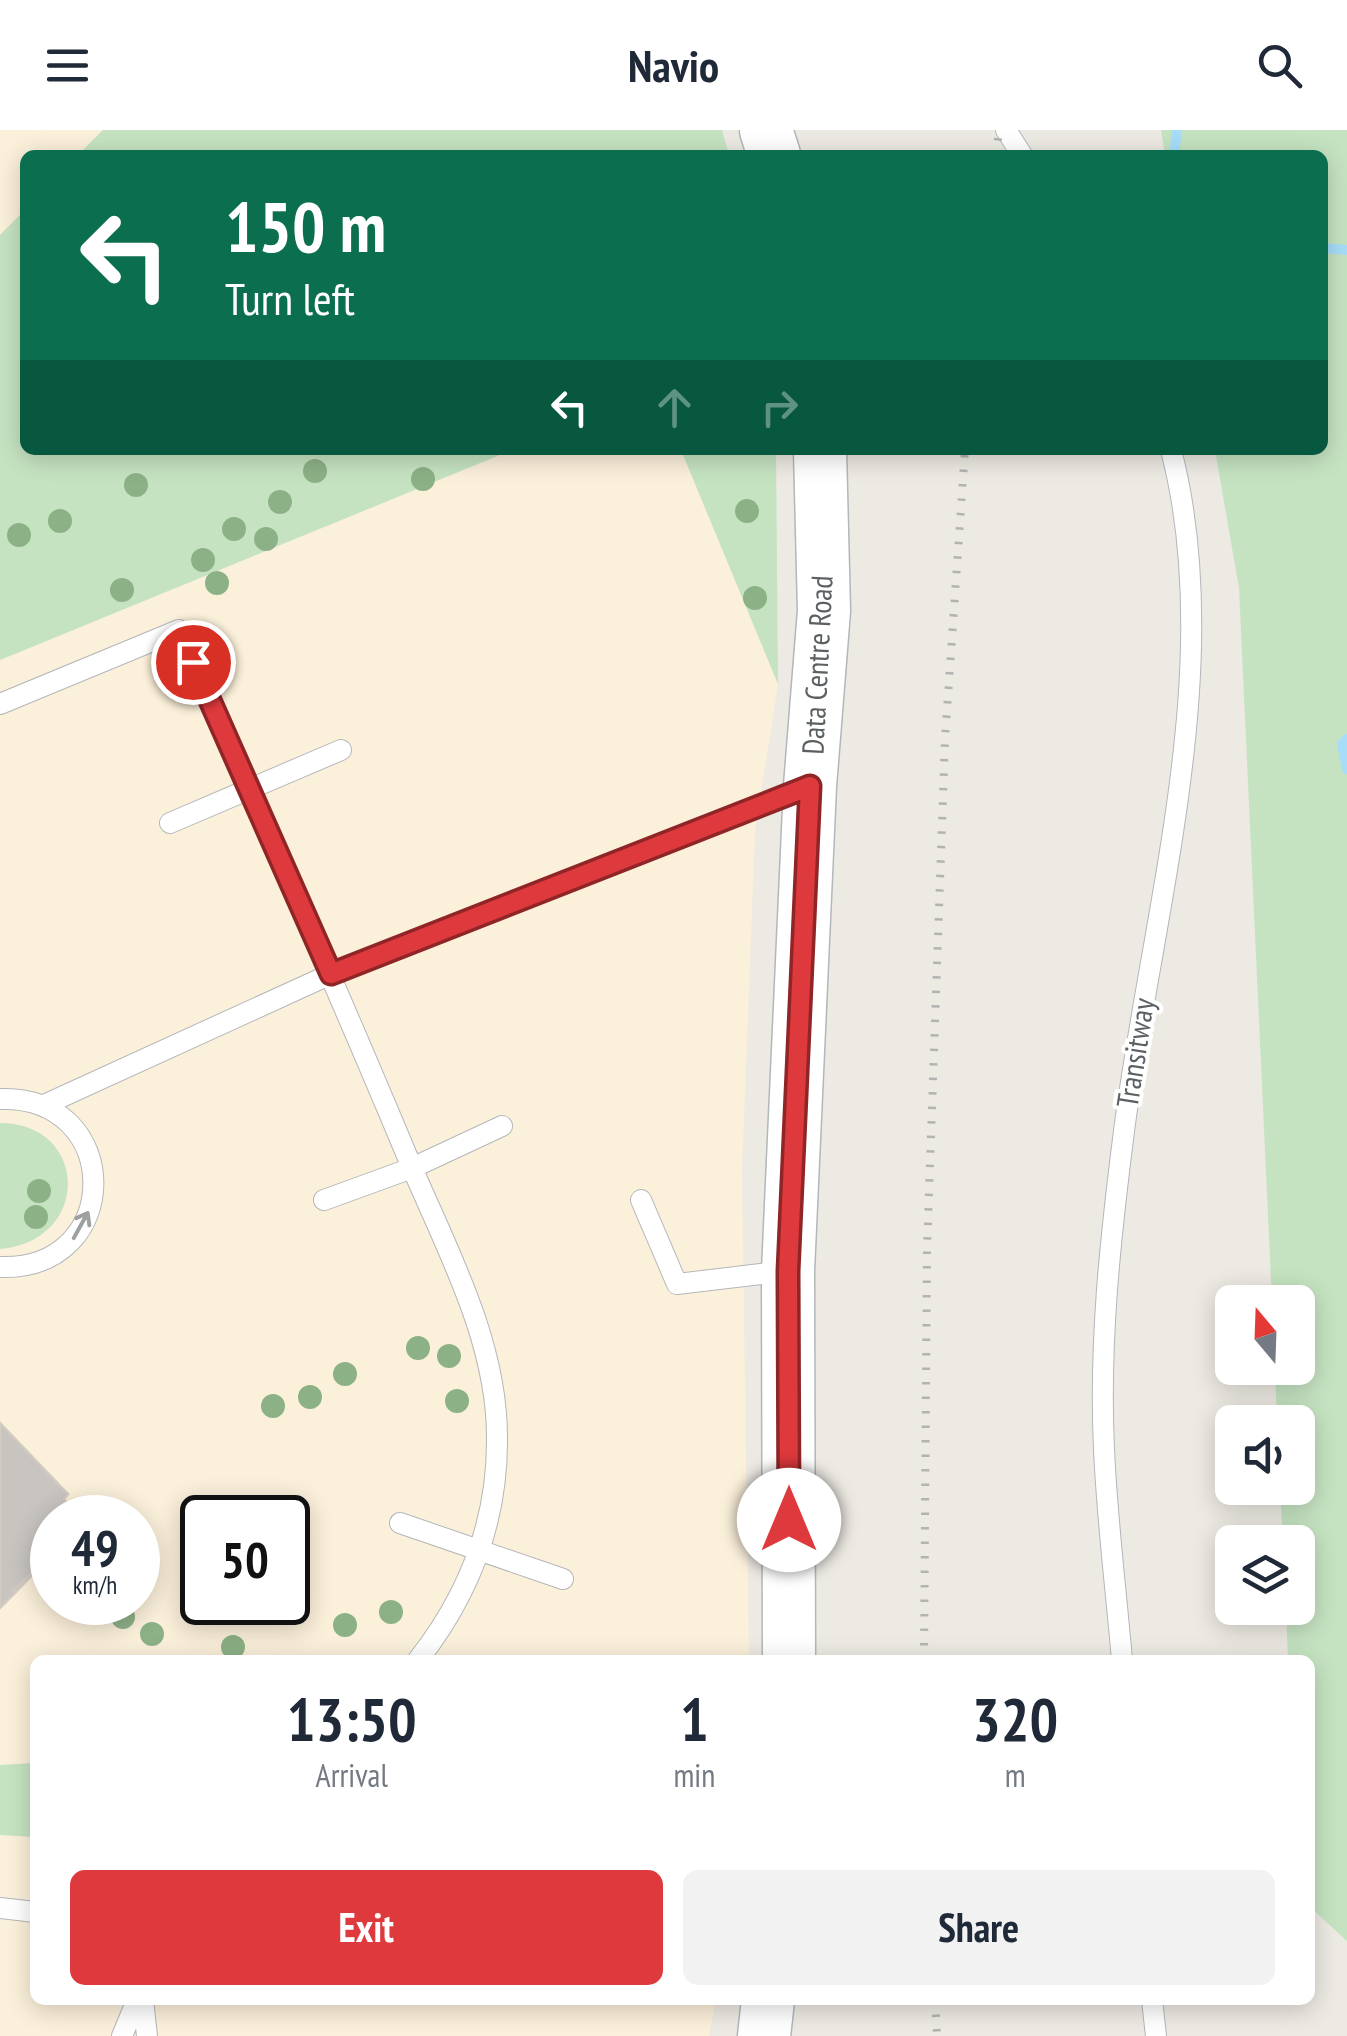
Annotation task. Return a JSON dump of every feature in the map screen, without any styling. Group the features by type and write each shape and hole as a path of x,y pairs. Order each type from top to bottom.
{"main road":[{"name":"Data Centre Road","path":"790,1655 788,1271 810,786 824,611 820,455"},
{"path":"764,2036 767,2005"}],"lane":[{"name":"Transitway","path":"1122,1655 1104,1449 1104,1308 1123,1137 1184,740 1190,657 1190,551 1172,455"},
{"path":"0,704 180,630 467,1298 488,1364 498,1434 492,1506 468,1584 421,1655"},
{"path":"170,823 341,750"},
{"path":"44,1105 331,974 810,786"},
{"path":"0,1099 44,1105 66,1120 84,1140 93,1165 94,1193 86,1220 70,1243 47,1259 20,1267 0,1266"},
{"path":"324,1200 412,1168 502,1126"},
{"path":"641,1200 678,1284 788,1271"},
{"path":"400,1523 563,1580"},
{"path":"0,1908 30,1911"},
{"path":"122,2036 138,2005"},
{"path":"141,2005 147,2036"},
{"path":"1153,2005 1156,2036"}],"shaded area":[{"path":"0,130 103,130 83,150 20,150 20,215 0,235"},
{"path":"500,455 683,455 778,684 755,832 742,1171 749,1655 30,1655 30,2005 715,2005 709,2036 0,2036 0,660"}],"green space":[{"path":"103,130 722,130 728,150 83,150"},
{"path":"1161,130 1347,130 1347,1941 1315,1912 1315,1655 1288,1655 1287,1625 1315,1625 1315,1525 1282,1525 1281,1505 1315,1505 1315,1405 1276,1405 1276,1385 1315,1385 1315,1285 1271,1285 1239,588 1216,455 1328,455 1328,150 1164,150"},
{"path":"20,215 20,455 500,455 0,660 0,235"},
{"path":"683,455 776,455 778,684"},
{"path":"0,1123 29,1128 50,1142 63,1161 68,1183 64,1206 51,1226 30,1241 0,1249"},
{"path":"30,1763 30,1837 0,1835 0,1765"}],"building":[{"path":"0,1423 68,1494 30,1495 30,1577 0,1608"},
{"path":"0,1423 68,1494 30,1495 30,1575 0,1608"}],"waterway":[{"path":"1175,150 1177,130"},
{"path":"1328,248 1347,250"},
{"path":"1347,739 1342,744 1347,769"}],"railway":[{"path":"997,150 999,130"},
{"path":"924,1655 927,1249 945,739 965,455"},
{"path":"935,2005 937,2036"}],"route":[{"path":"193,662 331,974 810,786 788,1271 789,1520"}]}
